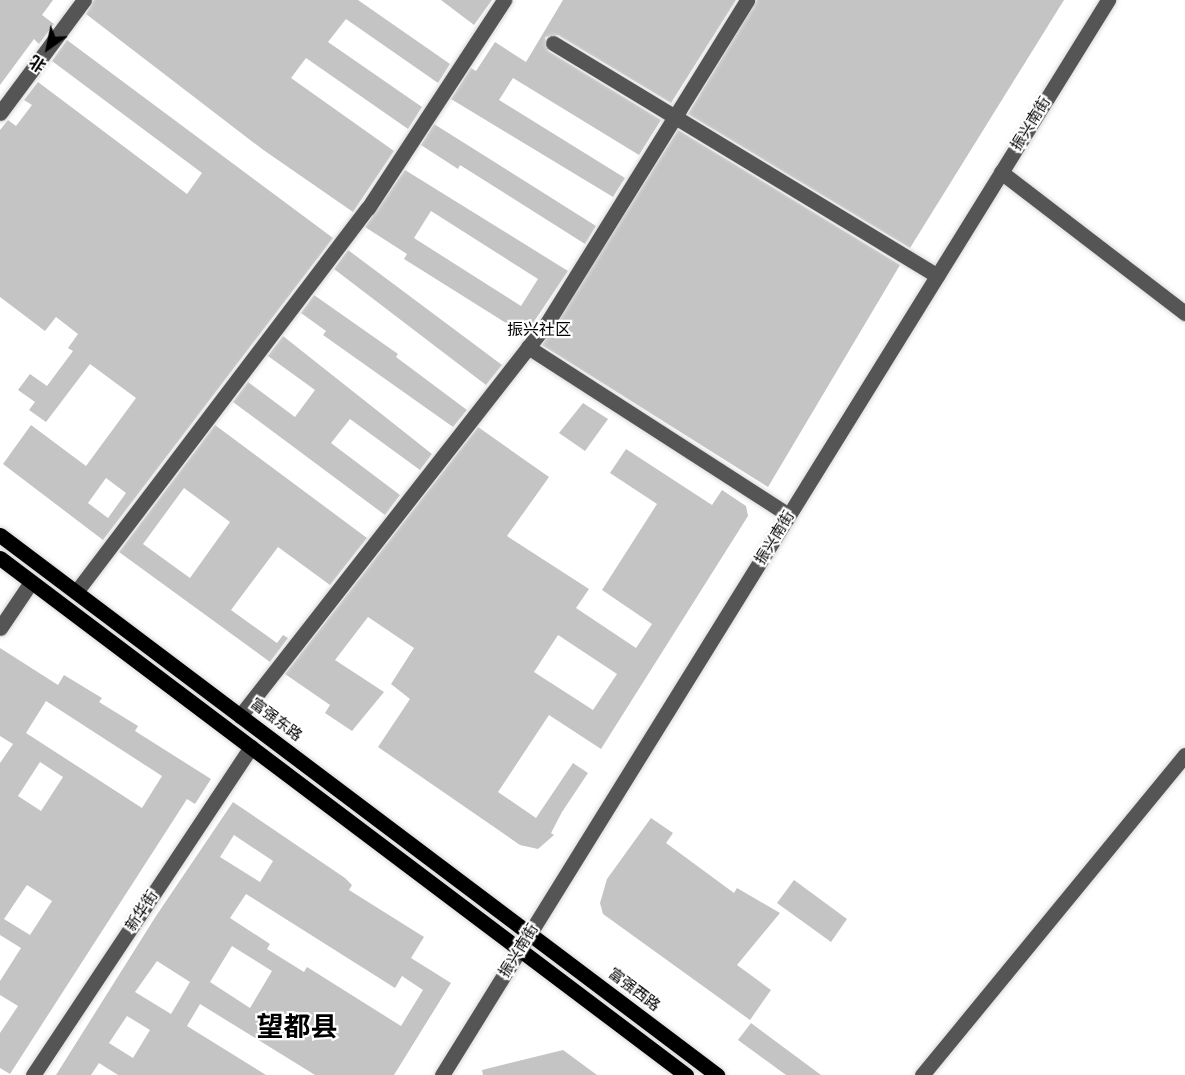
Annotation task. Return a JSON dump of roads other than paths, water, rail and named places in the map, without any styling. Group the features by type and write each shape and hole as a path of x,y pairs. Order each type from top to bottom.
{"main road":[{"name":"富强东路","path":"0,535 530,934"},
{"path":"0,558 686,1075"},
{"name":"富强西路","path":"530,934 717,1075"}],"street":[{"path":"0,113 84,0"},
{"path":"76,592 368,208 504,0"},
{"path":"240,716 547,323 747,0"},
{"name":"振兴南街","path":"442,1075 1108,0"},
{"path":"553,43 937,276"},
{"path":"1001,172 1185,313"},
{"path":"528,347 789,515"},
{"path":"0,628 31,582"},
{"name":"新华街","path":"33,1075 251,747"},
{"path":"922,1075 1185,755"}],"district":[{"name":"振兴社区","path":"539,330"},
{"name":"望都县","path":"297,1027"}]}
